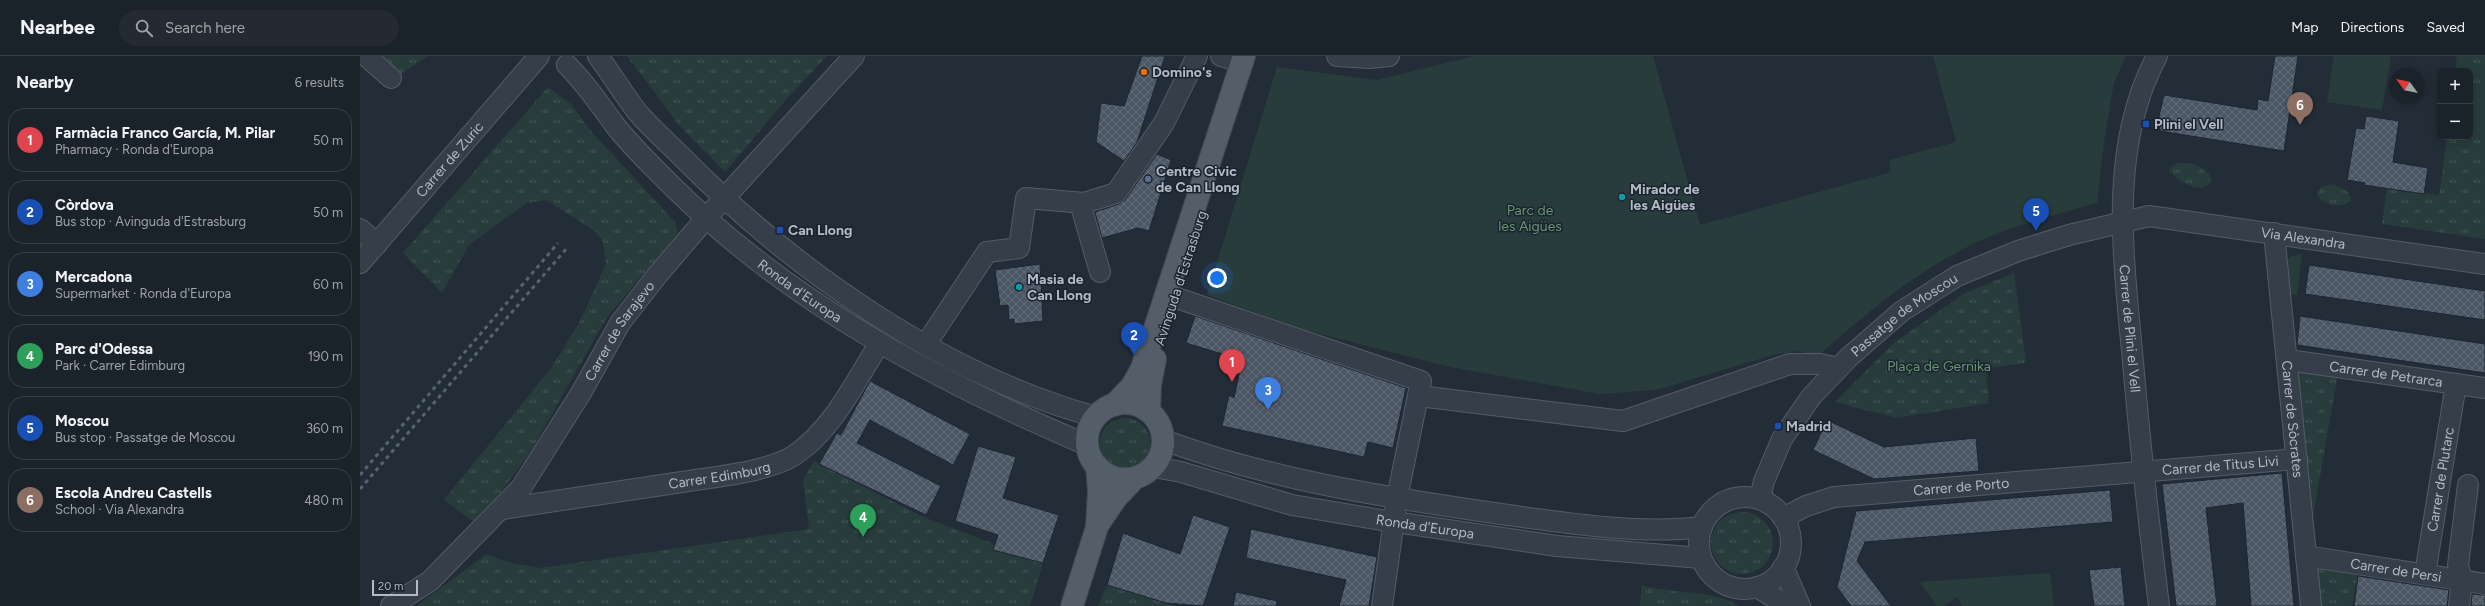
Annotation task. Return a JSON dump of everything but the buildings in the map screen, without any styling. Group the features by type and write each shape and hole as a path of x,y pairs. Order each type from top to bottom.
{"main road":[{"name":"Avinguda d'Estrasburg","path":"1149,411 1150,385 1154,365 1246,58"},
{"name":"Avinguda d'Estrasburg","path":"1105,411 1132,386 1142,368 1246,58"},
{"path":"1072,606 1097,527 1099,491 1096,466 1089,453 1087,445 1089,427 1105,411 1132,403 1149,411 1161,427 1164,440 1162,454 1154,467 1135,478 1116,498 1097,527"},
{"path":"1096,466 1114,478 1126,480 1135,478"}],"street":[{"path":"366,56 391,78"},
{"name":"Carrer de Zuric","path":"360,263 539,56"},
{"name":"Ronda d'Europa","path":"545,56 557,64 567,65 585,82 615,125 670,184 764,265 879,344 966,390 1087,445"},
{"path":"567,65 577,64 590,56"},
{"name":"Ronda d'Europa","path":"598,56 638,112 724,199 780,247 892,326 976,371 1071,409 1105,411"},
{"name":"Carrer de Sarajevo","path":"391,606 430,581 521,488 581,393 620,323 659,273 707,217 854,56"},
{"path":"926,344 987,252 1020,248 1026,198 1080,203 1116,193 1164,123 1197,56"},
{"path":"1221,56 1246,58"},
{"path":"1337,56 1370,58 1389,56"},
{"name":"Carrer de Plini el Vell","path":"2157,56 2137,102 2126,156 2122,222 2143,471 2159,606"},
{"path":"1080,203 1100,272"},
{"name":"Via Alexandra","path":"2122,222 2150,216 2485,264"},
{"name":"Passatge de Moscou","path":"1760,499 1764,481 1782,439 1811,397 1838,368 1902,311 1957,276 2018,251 2122,222"},
{"path":"360,229 377,244"},
{"name":"Carrer de Sòcrates","path":"2274,233 2288,360 2311,606"},
{"path":"1174,297 1421,381 1397,498 1382,606"},
{"name":"Carrer Edimburg","path":"502,509 732,474 776,463 793,456 818,437 838,409 879,344"},
{"name":"Carrer de Petrarca","path":"2288,360 2485,388"},
{"path":"1419,396 1624,421 1790,364 1820,364 1838,368"},
{"name":"Carrer de Plutarc","path":"2425,574 2456,384"},
{"name":"Ronda d'Europa","path":"1164,440 1202,454 1299,478 1397,498 1561,522 1673,530 1702,527"},
{"name":"Carrer de Titus Livi","path":"2143,471 2297,459"},
{"name":"Ronda d'Europa","path":"1154,467 1181,472 1292,505 1394,522 1557,546 1701,558"},
{"name":"Carrer de Porto","path":"1783,518 1806,506 1834,497 2143,471"},
{"path":"2440,480 2476,486"},
{"name":"Carrer de Plutarc","path":"2459,606 2462,580 2458,565 2476,486"},
{"path":"1738,498 1760,499 1773,507 1783,518 1789,530 1791,543 1789,556 1776,576 1757,587 1743,589 1730,586 1712,575 1701,558 1699,542 1702,527 1709,515 1719,505 1738,498"},
{"name":"Carrer de Persi","path":"2306,556 2485,584"},
{"path":"1783,567 1800,606"},
{"path":"1757,587 1788,606"}],"green space":[{"path":"381,56 428,56 401,74"},
{"path":"627,56 827,56 791,94 725,172 679,125"},
{"name":"Parc de les Aigües","path":"1475,56 1653,56 1700,225 1891,172 1889,160 1956,142 1933,56 2126,56 2114,83 2104,142 2097,203 2001,232 1951,255 1927,270 1881,303 1818,356 1799,351 1773,355 1656,390 1600,394 1450,367 1300,329 1207,295 1277,67 1376,80"},
{"path":"2334,56 2391,56 2382,110 2327,102"},
{"path":"2457,56 2485,56 2485,239 2382,224 2387,188 2439,195 2447,140 2473,140 2473,68 2455,68"},
{"path":"548,87 572,105 589,129 675,222 678,233 606,319 529,454 502,491 473,521 444,500 551,368 579,323 606,264 603,242 595,231 546,200 527,203 469,245 442,293 403,253"},
{"path":"2473,97 2485,99 2485,140 2473,138"},
{"path":"2179,163 2188,163 2201,167 2211,177 2209,184 2205,187 2199,188 2185,183 2172,175 2169,170 2171,166"},
{"path":"2331,184 2342,188 2347,192 2350,195 2351,201 2338,206 2325,203 2318,197 2317,194 2321,187"},
{"path":"2302,254 2297,295 2284,294 2285,263 2292,256"},
{"name":"Plaça de Gernika","path":"2014,273 2026,363 1986,368 1989,403 1896,418 1835,402 1895,342 1965,293"},
{"path":"2288,360 2339,368 2306,555"},
{"path":"1125,418 1139,422 1146,429 1150,443 1146,457 1139,464 1125,468 1111,464 1104,457 1100,443 1104,429 1111,422"},
{"path":"814,461 921,516 1043,563 1030,606 416,606 487,554 507,562 541,568 809,529 803,480"},
{"path":"1736,512 1748,512 1764,521 1771,531 1773,543 1771,555 1764,565 1748,574 1736,574 1725,569 1716,560 1711,549 1711,537 1716,526 1725,517"},
{"path":"2306,556 2360,564 2352,606 2311,606"},
{"path":"2050,573 2054,606 1962,606 1957,597 1944,606 1937,606 1920,582"},
{"path":"1107,585 1175,606 1098,606"},
{"path":"1642,585 1667,590 1704,594 1728,600 1739,606 1640,606"}],"railway":[{"path":"360,475 558,243"},
{"path":"360,489 567,248"}],"place":[{"name":"Domino's","path":"1144,72"},
{"name":"Plini el Vell","path":"2146,124"},
{"name":"Escola Andreu Castells","path":"2300,125"},
{"name":"Centre Civic de Can Llong","path":"1148,179"},
{"name":"Mirador de les Aigües","path":"1622,197"},
{"name":"Can Llong","path":"780,230"},
{"name":"Moscou","path":"2036,231"},
{"name":"Masia de Can Llong","path":"1019,287"},
{"name":"Còrdova","path":"1134,355"},
{"name":"Farmàcia Franco García, M. Pilar","path":"1232,382"},
{"name":"Mercadona","path":"1268,410"},
{"name":"Madrid","path":"1778,426"},
{"name":"Parc d'Odessa","path":"863,537"}]}
